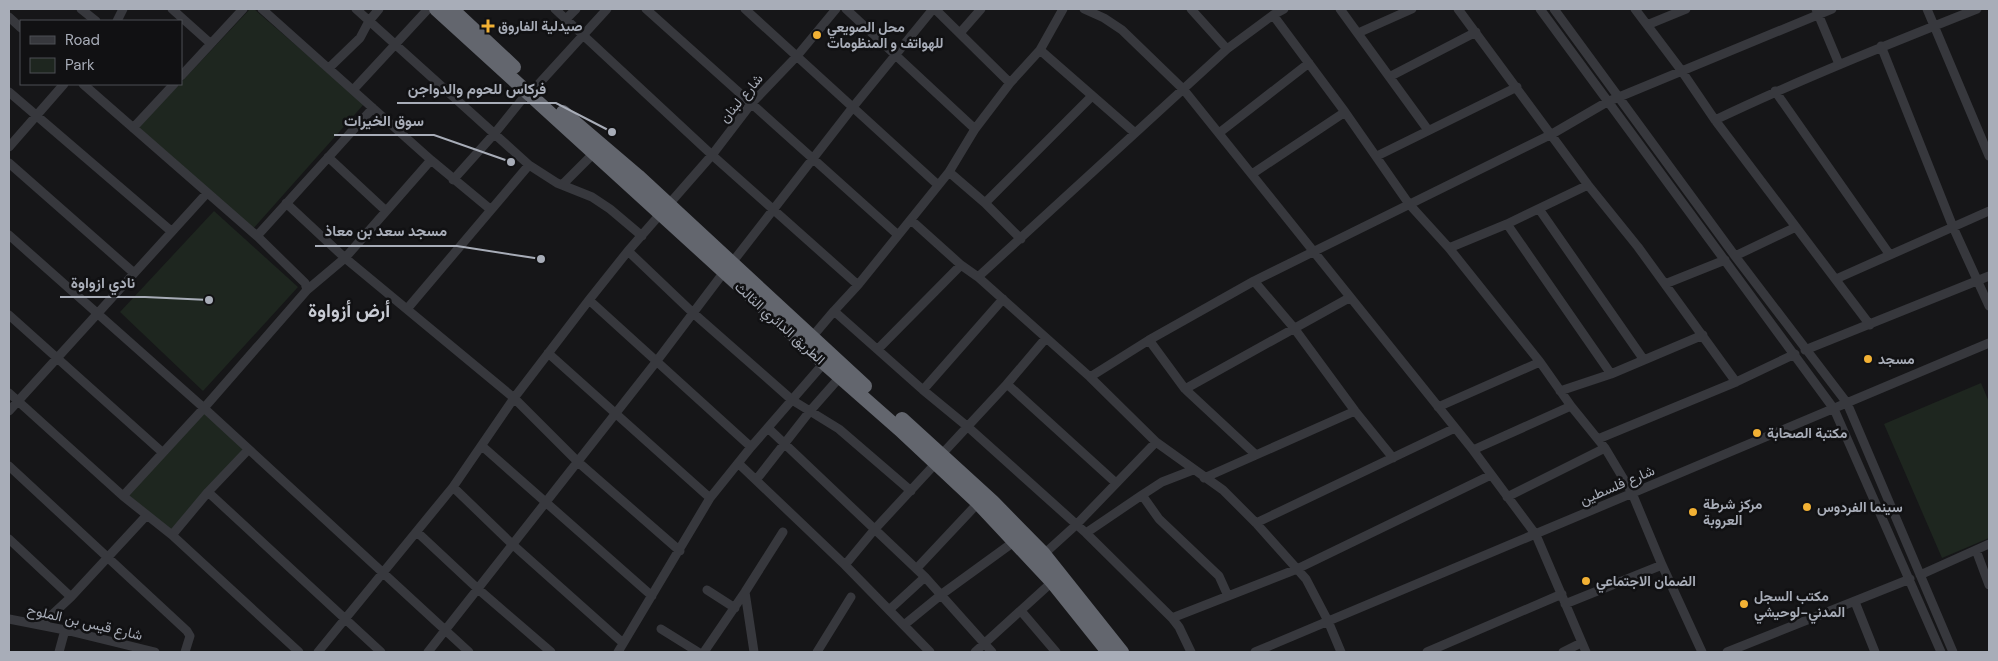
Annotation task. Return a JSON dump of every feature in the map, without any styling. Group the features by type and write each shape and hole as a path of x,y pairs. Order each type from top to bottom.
{"highway":[{"name":"الطريق الدائري الثالث","path":"436,9 531,90 638,176 665,210"},
{"name":"الطريق الدائري الثالث","path":"452,9 594,153 665,210 728,268 824,363 939,459 1052,582 1105,650"},
{"name":"الطريق الدائري الثالث","path":"728,268 812,337 939,459 1044,554 1122,652"}],"street":[{"path":"81,9 95,20"},
{"path":"172,9 210,43"},
{"path":"182,75 243,9"},
{"path":"262,9 453,180 490,209"},
{"path":"356,9 529,165 562,185 592,198 610,209 642,236"},
{"path":"329,68 360,38 369,21 379,9"},
{"path":"353,90 428,9"},
{"path":"554,9 858,285"},
{"path":"566,19 576,9"},
{"path":"453,180 531,90 607,9"},
{"path":"646,9 898,235"},
{"path":"745,9 938,185"},
{"name":"شارع لبنان","path":"318,652 453,488 514,398 589,300 712,154 751,104 797,56 836,9"},
{"path":"846,9 975,129"},
{"path":"428,652 656,362 692,312 812,159 895,54 934,9 1010,83"},
{"path":"960,33 981,9"},
{"path":"812,337 858,285 948,172 975,129 1010,83 1040,50 1063,9"},
{"path":"1084,9 1104,18 1122,30 1184,90 1349,298 1473,450 1536,534 1586,652"},
{"path":"1191,9 1227,49"},
{"path":"978,276 1021,239 1227,49 1284,9"},
{"path":"1340,9 1391,76 1428,130"},
{"path":"1358,33 1412,9"},
{"path":"1458,9 1588,185 1665,284 1736,382"},
{"path":"1540,9 1834,409 1941,652"},
{"path":"1554,9 1735,256 1847,403 1953,652"},
{"path":"1635,9 1681,70 1715,120 1870,325"},
{"path":"1647,25 1686,9"},
{"path":"1090,377 1149,340 1254,281 1552,134 1607,102 1818,12 1832,9"},
{"path":"1927,9 1989,156"},
{"path":"1715,120 1775,91 1881,46 1977,9"},
{"path":"1818,12 1840,64"},
{"path":"1273,15 1377,156 1409,204 1450,248 1605,448 1632,493 1662,565 1702,652"},
{"path":"9,17 20,27"},
{"path":"1391,76 1476,32"},
{"path":"1881,46 1954,227 1989,306"},
{"path":"1040,50 1135,133"},
{"path":"1219,133 1309,62"},
{"path":"9,147 63,85"},
{"path":"84,85 257,236 305,283 307,290"},
{"path":"133,128 170,85"},
{"path":"1377,156 1517,87"},
{"path":"1775,91 1890,255"},
{"path":"9,92 171,231"},
{"path":"985,203 1092,96"},
{"path":"257,236 372,108"},
{"path":"1252,174 1345,112"},
{"path":"562,185 594,153"},
{"path":"328,157 386,211"},
{"path":"123,496 204,408 307,290 345,258 431,160"},
{"path":"9,162 134,273"},
{"path":"407,309 529,165"},
{"path":"948,172 985,203 1021,239"},
{"path":"1450,248 1507,224 1588,185"},
{"path":"9,411 207,193"},
{"path":"286,203 345,258 514,398 578,462 680,551"},
{"path":"1539,209 1644,360"},
{"path":"1836,279 1989,211"},
{"path":"911,220 960,265 978,276 1090,377 1156,442 1223,490 1256,523 1306,579 1341,652"},
{"path":"1507,224 1611,374"},
{"path":"1735,256 1796,227"},
{"path":"9,235 204,408 469,652"},
{"path":"628,252 692,312 792,400 839,429 911,491"},
{"path":"1665,284 1725,260"},
{"path":"878,349 960,265"},
{"path":"1806,350 1989,276"},
{"path":"1254,281 1294,328 1355,411 1393,458"},
{"path":"1185,389 1349,298"},
{"path":"923,390 1003,299"},
{"path":"589,300 751,447"},
{"path":"834,311 968,427 1086,533 1172,618 1179,627 1191,652"},
{"path":"9,315 162,452"},
{"path":"1560,390 1611,374 1703,336"},
{"path":"844,565 1046,338"},
{"path":"1149,340 1185,389 1256,455"},
{"name":"شارع فلسطين","path":"1255,652 1989,343"},
{"path":"548,352 710,498"},
{"path":"1598,439 1736,382 1795,354"},
{"path":"1438,407 1540,362"},
{"path":"618,652 710,498 751,447 824,363"},
{"path":"756,480 810,411 840,377"},
{"path":"1007,384 1116,483"},
{"path":"9,393 123,496 172,536 299,652"},
{"path":"1473,450 1571,406"},
{"path":"1204,478 1355,411"},
{"path":"768,428 874,530 917,568 992,652"},
{"path":"1256,523 1455,428"},
{"path":"1044,554 1076,525 1156,442"},
{"path":"482,446 652,596"},
{"path":"1507,497 1605,448"},
{"path":"172,536 208,492 248,450"},
{"path":"738,463 844,565 930,652"},
{"path":"9,466 187,631 190,636 185,652"},
{"path":"1862,472 1875,467"},
{"path":"1086,533 1162,482 1194,470"},
{"path":"1172,618 1297,569 1491,475"},
{"path":"453,488 512,544 623,643"},
{"path":"208,492 381,652"},
{"path":"1142,494 1159,519 1219,576 1228,596"},
{"path":"917,568 978,503"},
{"path":"41,625 71,597 146,516"},
{"path":"417,532 478,589 551,652"},
{"path":"704,652 783,532"},
{"path":"9,539 71,597"},
{"path":"904,625 942,594 1015,541"},
{"path":"1920,575 1989,544"},
{"path":"1976,550 1989,585"},
{"path":"1565,604 1662,565"},
{"path":"889,610 925,577"},
{"path":"1727,652 1910,579"},
{"path":"975,652 1052,582"},
{"path":"707,590 734,608"},
{"path":"745,592 754,652"},
{"path":"1427,652 1562,594"},
{"path":"816,652 850,598"},
{"path":"1855,602 1875,652"},
{"path":"9,610 20,620"},
{"path":"1021,611 1056,652"},
{"name":"شارع قيس بن الملوح","path":"9,619 65,630 120,648 155,652"},
{"path":"661,629 698,652"},
{"path":"58,652 65,630"},
{"path":"1563,652 1582,643"}],"green space":[{"path":"250,9 254,9 364,104 252,230 138,128 178,85 182,85 182,81"},
{"path":"214,211 298,287 203,391 120,312"},
{"path":"1981,383 1989,402 1989,538 1942,558 1884,424"},
{"path":"204,408 248,450 172,535 123,496"}],"place":[{"name":"صيدلية الفاروق","path":"488,26"},
{"name":"محل الصويعي للهواتف و المنظومات","path":"817,35"},
{"name":"فركاس للحوم والدواجن","path":"612,132"},
{"name":"سوق الخيرات","path":"511,162"},
{"name":"مسجد سعد بن معاذ","path":"541,259"},
{"name":"نادي ازواوة","path":"209,300"},
{"name":"مسجد","path":"1868,359"},
{"name":"مكتبة الصحابة","path":"1757,433"},
{"name":"سينما الفردوس","path":"1807,507"},
{"name":"مركز شرطة العروبة","path":"1693,512"},
{"name":"الضمان الاجتماعي","path":"1586,581"},
{"name":"مكتب السجل المدني-لوحيشي","path":"1744,604"}],"district":[{"name":"أرض أزواوة","path":"349,310"}]}
